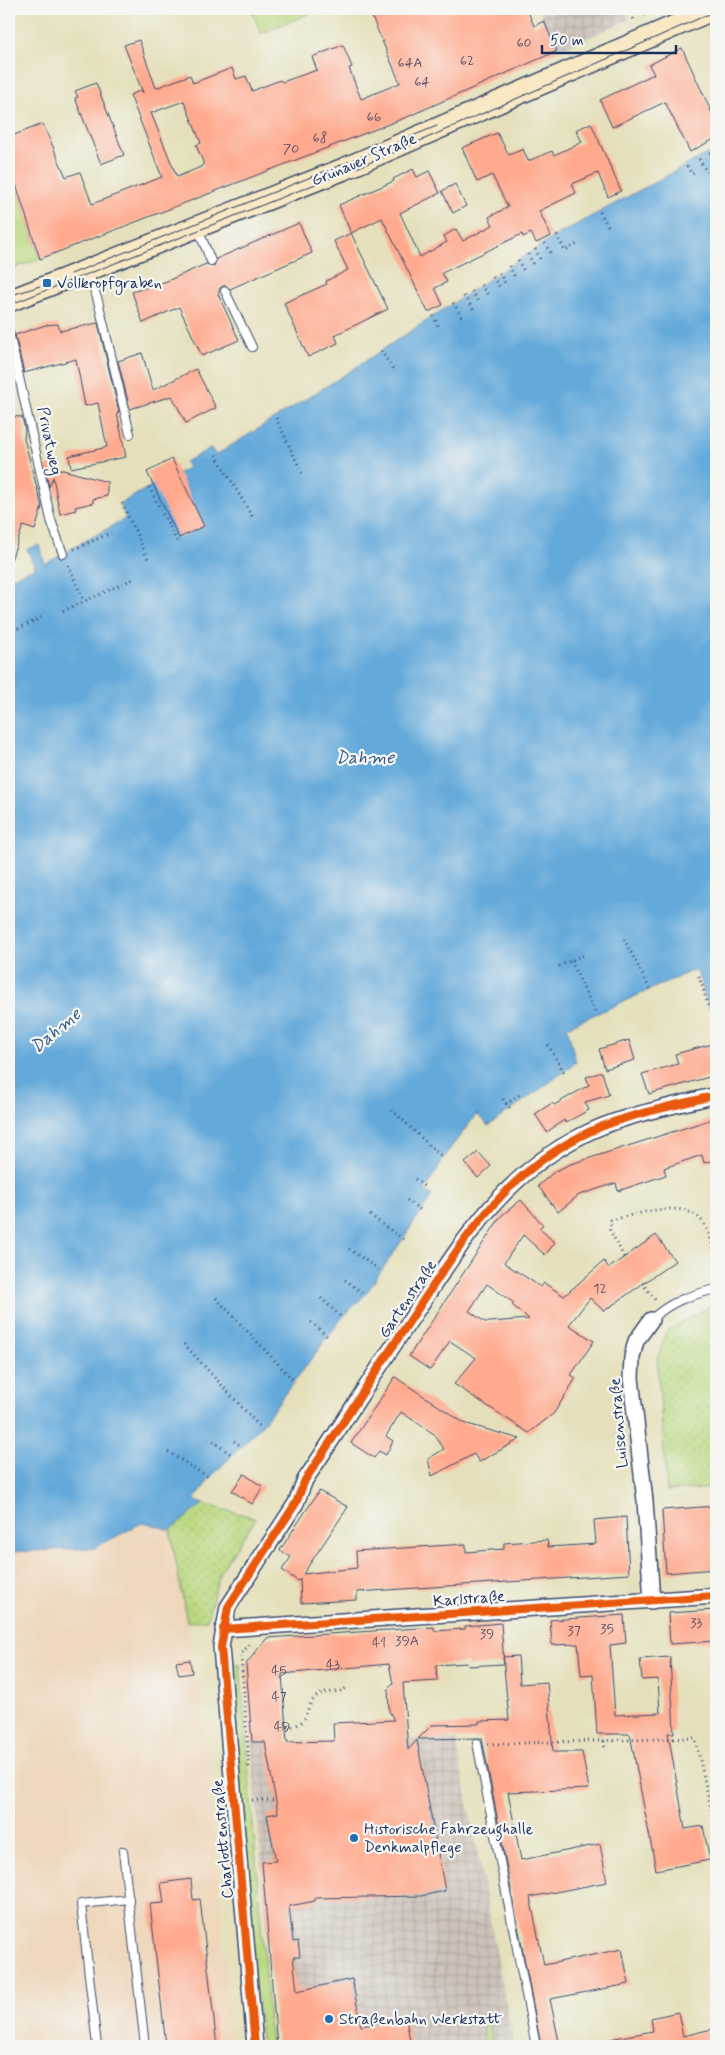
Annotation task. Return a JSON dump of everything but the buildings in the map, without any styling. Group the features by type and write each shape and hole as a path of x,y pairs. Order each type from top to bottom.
{"main road":[{"name":"Grünauer Straße","path":"9,301 344,169 714,9"}],"street":[{"name":"Gartenstraße","path":"223,1629 228,1607 296,1503 305,1480 474,1226 506,1189 528,1170 579,1136 601,1127 716,1095"},
{"name":"Luisenstraße","path":"652,1601 645,1507 631,1378 632,1357 636,1341 657,1315"},
{"name":"Karlstraße","path":"223,1629 716,1596"},
{"name":"Charlottenstraße","path":"223,1629 221,1647 255,2046"}],"lane":[{"path":"198,227 212,261"},
{"path":"87,270 98,301 130,434"},
{"path":"226,291 252,347"},
{"name":"Privatweg","path":"9,332 51,520 63,554"},
{"name":"Luisenstraße","path":"657,1315 690,1295 716,1289"},
{"path":"477,1743 536,2046"},
{"path":"123,1851 145,2046"},
{"path":"97,2046 81,1904 129,1899"}],"path":[{"path":"629,9 634,20"},
{"path":"644,16 646,9"},
{"path":"710,152 716,161"},
{"path":"699,159 707,172"},
{"path":"687,166 692,174"},
{"path":"600,212 609,228"},
{"path":"557,235 565,251 579,243"},
{"path":"545,242 551,254"},
{"path":"535,249 540,261"},
{"path":"528,254 534,266"},
{"path":"518,260 524,271"},
{"path":"509,266 515,277"},
{"path":"499,273 506,283"},
{"path":"493,277 500,288"},
{"path":"481,285 489,296"},
{"path":"472,290 479,303"},
{"path":"464,296 473,308"},
{"path":"453,303 463,318"},
{"path":"433,316 440,329"},
{"path":"381,350 395,372"},
{"path":"276,418 302,474"},
{"path":"216,454 253,518"},
{"path":"149,487 177,541"},
{"path":"122,504 149,561"},
{"path":"84,601 63,554 111,533"},
{"path":"63,611 133,579"},
{"path":"9,633 42,617"},
{"path":"624,938 650,989"},
{"path":"560,966 584,955"},
{"path":"571,961 596,1014"},
{"path":"699,976 709,1008"},
{"path":"548,1045 564,1072"},
{"path":"506,1104 519,1095"},
{"path":"503,1100 510,1110"},
{"path":"392,1110 442,1157"},
{"path":"415,1179 426,1188"},
{"path":"407,1200 422,1211"},
{"path":"624,1258 610,1230 611,1220 671,1207 698,1216 703,1221 716,1256"},
{"path":"370,1216 404,1240"},
{"path":"349,1249 381,1271"},
{"path":"346,1280 365,1295"},
{"path":"642,1283 657,1315"},
{"path":"216,1298 295,1382"},
{"path":"321,1298 342,1318"},
{"path":"311,1322 329,1338"},
{"path":"184,1344 260,1427"},
{"path":"214,1441 232,1455"},
{"path":"234,1441 241,1446"},
{"path":"168,1452 210,1478"},
{"path":"250,1771 241,1654 259,1635"},
{"path":"287,1727 295,1726 302,1722 315,1698 325,1692 338,1692 346,1688"},
{"path":"477,1743 695,1738 716,1831"},
{"path":"604,1741 605,1750"},
{"path":"251,1790 253,1810"},
{"path":"252,1800 276,1800"}],"shaded area":[{"path":"538,9 625,9 630,19 557,51"},
{"path":"144,1522 170,1530 187,1622 207,1744 232,2046 9,2046 9,1552 94,1548"},
{"path":"456,1740 514,2046 277,2046 251,1742"}],"green space":[{"path":"251,9 321,9 261,33"},
{"path":"9,163 40,259 9,270"},
{"path":"708,1307 716,1307 716,1488 667,1491 657,1360 666,1332"},
{"path":"203,1504 256,1518 220,1572 207,1620 187,1622 170,1530"},
{"path":"233,1665 240,1665 271,2046 262,2046 237,1838"},
{"path":"483,2021 488,2022 493,2046 483,2046"}],"water":[{"name":"Dahme","path":"716,149 716,1008 709,1008 696,969 567,1027 576,1062 488,1126 477,1114 449,1150 425,1190 432,1196 365,1295 342,1318 260,1427 210,1478 194,1500 203,1504 170,1530 144,1522 94,1548 9,1552 9,578 35,568 27,549 39,545 45,564 126,518 120,504 188,468 185,462 211,448 216,455 341,377 555,236"}],"tram line":[{"path":"9,305 379,159 716,11"},
{"path":"71,274 437,126"},
{"path":"9,296 40,286"}],"cycle path":[{"path":"255,2046 221,1647 228,1607 296,1503 305,1480 445,1268 482,1218 503,1195 525,1173 550,1154 595,1129 628,1117 716,1095"},
{"path":"223,1629 716,1596"}],"place":[{"name":"Vollkropfgraben","path":"47,283"},
{"name":"Historische Fahrzeughalle Denkmalpflege","path":"354,1838"},
{"name":"Straßenbahn Werkstatt","path":"329,2019"}]}
